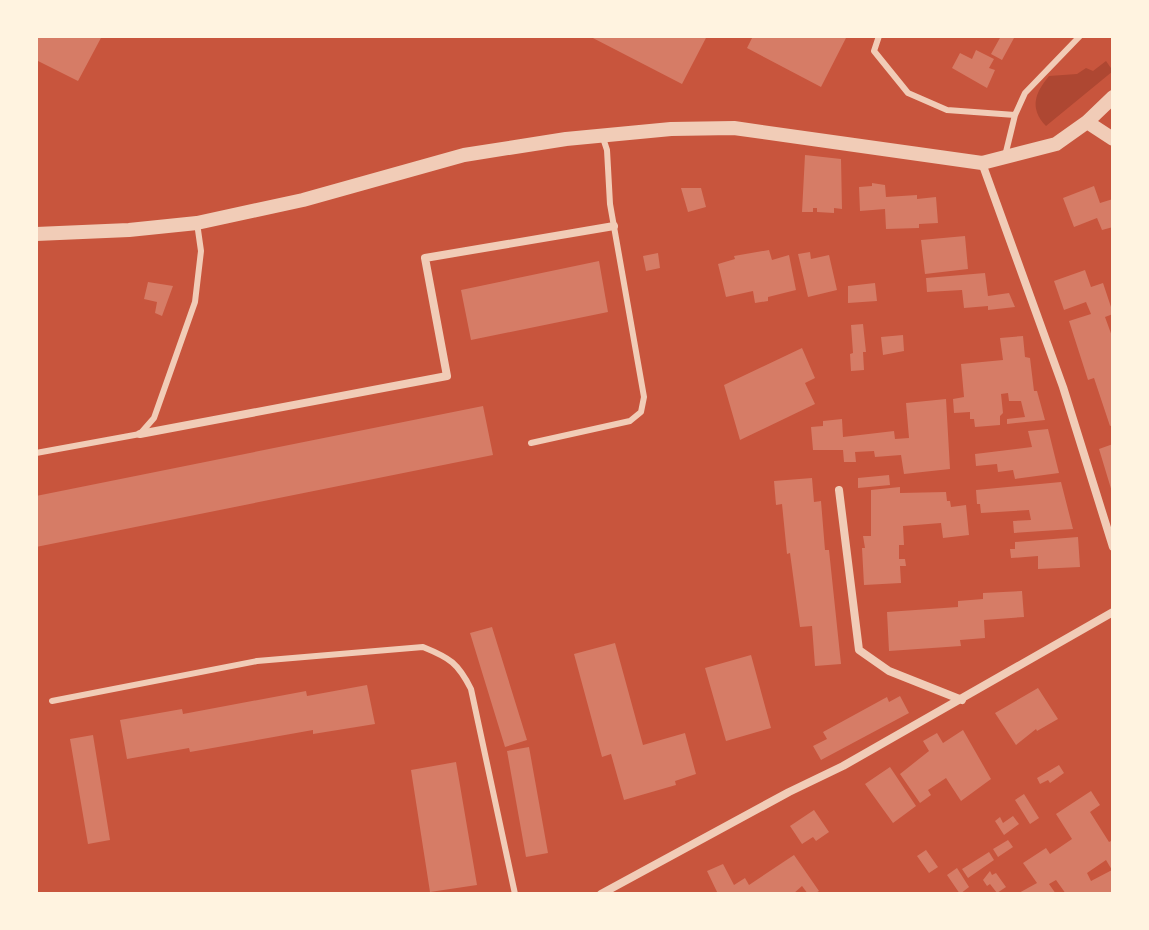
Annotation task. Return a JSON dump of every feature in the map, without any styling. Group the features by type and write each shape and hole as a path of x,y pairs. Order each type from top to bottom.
{"street":[{"path":"36,234 197,223 303,200 464,155 602,135 671,129 734,128 982,163 1056,144 1087,122 1113,97"},
{"path":"1087,122 1113,139"},
{"path":"982,163 1063,387 1113,547"},
{"path":"140,434 447,376 425,258 614,226"},
{"path":"839,490 859,650 889,671 962,700"},
{"path":"601,894 962,700 1113,612"}],"lane":[{"path":"879,36 874,51 908,93 947,110 1015,115"},
{"path":"1004,159 1015,115 1025,93 1080,36"},
{"path":"531,443 630,421 641,412 644,397 614,226 602,135"},
{"path":"36,453 140,434 154,418 195,302 201,251 197,223"},
{"path":"52,701 257,661 423,647 445,656 460,667 471,689 515,894"}],"shaded area":[{"path":"1106,61 1113,71 1046,126 1037,113 1036,101 1040,88 1049,76 1077,74 1086,68 1093,71"}],"building":[{"path":"36,36 102,36 78,81 36,60"},
{"path":"589,36 707,36 682,84"},
{"path":"753,36 847,36 821,87 747,48"},
{"path":"1001,36 1014,38 1002,60 991,54"},
{"path":"976,50 994,59 989,68 995,70 987,88 952,68 960,53 972,59"},
{"path":"805,155 841,159 842,209 834,208 834,213 817,212 817,208 813,208 813,212 802,212"},
{"path":"872,183 885,185 886,197 936,197 938,223 919,224 919,228 886,229 885,209 860,211 859,187 872,186"},
{"path":"1094,186 1100,203 1113,199 1113,227 1102,230 1097,218 1074,227 1063,198"},
{"path":"681,188 701,188 706,207 688,212"},
{"path":"965,236 968,269 925,274 921,240"},
{"path":"769,250 772,260 789,255 796,290 755,303 753,291 726,297 718,264 735,259 734,256"},
{"path":"810,252 811,259 829,255 837,290 808,297 798,254"},
{"path":"658,253 660,268 646,271 643,256"},
{"path":"599,261 608,312 471,340 461,290"},
{"path":"1085,270 1091,287 1103,283 1113,306 1113,314 1105,317 1113,339 1113,425 1110,426 1094,378 1088,380 1069,321 1091,314 1086,302 1064,310 1054,281"},
{"path":"985,273 988,296 1009,293 1015,307 988,310 988,306 964,308 962,290 927,292 926,278"},
{"path":"148,282 173,286 162,316 155,313 157,302 144,299"},
{"path":"875,283 877,301 848,303 848,286"},
{"path":"863,324 864,370 851,371 851,325"},
{"path":"903,335 904,351 883,355 881,337"},
{"path":"1023,336 1025,357 1030,358 1034,391 1037,391 1045,420 1007,424 1007,419 1025,417 1021,401 1009,401 1008,393 1001,394 1003,413 1000,425 975,427 970,412 954,413 953,399 964,397 961,364 1003,360 1000,338"},
{"path":"802,348 815,378 805,383 815,404 740,440 724,385"},
{"path":"946,399 950,469 904,474 901,455 875,457 874,451 855,452 856,462 844,462 843,450 813,450 811,427 823,426 823,421 842,419 843,437 894,431 895,439 909,438 906,403"},
{"path":"483,406 493,455 36,547 36,496"},
{"path":"1048,429 1059,473 1015,479 1013,470 998,472 997,464 976,466 975,454 1032,447 1028,431"},
{"path":"1113,444 1113,492 1112,492 1099,449"},
{"path":"889,475 890,485 858,488 858,478"},
{"path":"812,478 814,502 821,501 825,550 829,550 841,664 815,666 812,626 800,627 782,504 776,505 774,481"},
{"path":"1061,482 1073,529 1014,533 1013,521 1031,520 1029,510 981,513 980,504 977,504 976,490"},
{"path":"900,487 900,493 946,492 951,507 966,505 969,535 943,538 941,523 903,526 904,545 899,545 899,559 905,559 906,566 900,566 901,583 864,585 862,548 865,548 863,536 871,536 871,490"},
{"path":"1078,537 1080,567 1038,569 1038,556 1011,558 1010,549 1015,549 1015,542"},
{"path":"1022,591 1024,617 984,620 985,638 960,640 961,646 889,651 887,612 958,607 958,601 983,599 983,593"},
{"path":"492,627 527,740 505,747 470,633"},
{"path":"615,643 643,745 685,733 696,774 675,781 676,785 624,800 611,754 602,757 574,654"},
{"path":"751,655 771,728 726,741 705,668"},
{"path":"367,685 375,724 313,734 313,730 190,752 189,748 127,759 120,720 182,709 183,714 306,691 307,696"},
{"path":"1038,688 1058,719 1036,729 1016,745 995,713"},
{"path":"900,696 909,713 821,760 813,746 827,739 823,732 887,697 889,702"},
{"path":"963,730 991,779 961,801 946,778 928,790 931,795 920,803 900,774 929,751 923,741 937,733 943,743"},
{"path":"93,735 110,840 88,844 70,739"},
{"path":"529,747 548,853 526,857 507,751"},
{"path":"456,762 477,885 430,892 411,770"},
{"path":"1059,765 1064,773 1050,783 1048,780 1040,784 1037,778"},
{"path":"890,767 916,806 893,823 865,784"},
{"path":"1091,791 1100,805 1090,812 1109,842 1113,840 1113,894 1066,894 1056,880 1049,884 1056,894 1017,894 1037,883 1023,863 1046,848 1050,854 1072,839 1056,814","holes":["1106,860 1112,870 1091,881 1087,873"]},
{"path":"1024,794 1039,818 1030,824 1015,800"},
{"path":"814,810 829,832 816,841 813,837 802,844 790,826"},
{"path":"1013,816 1019,824 1004,835 995,821 1000,817 1003,823"},
{"path":"1008,840 1013,847 998,857 993,849"},
{"path":"926,850 938,867 929,873 917,856"},
{"path":"989,852 994,860 968,878 962,869"},
{"path":"794,855 819,891 814,894 808,894 802,886 793,894 718,894 707,871 723,864 734,885 745,878 749,885"},
{"path":"957,868 969,887 960,894 947,875"},
{"path":"990,871 992,875 996,873 1006,887 997,893 983,880"}]}
